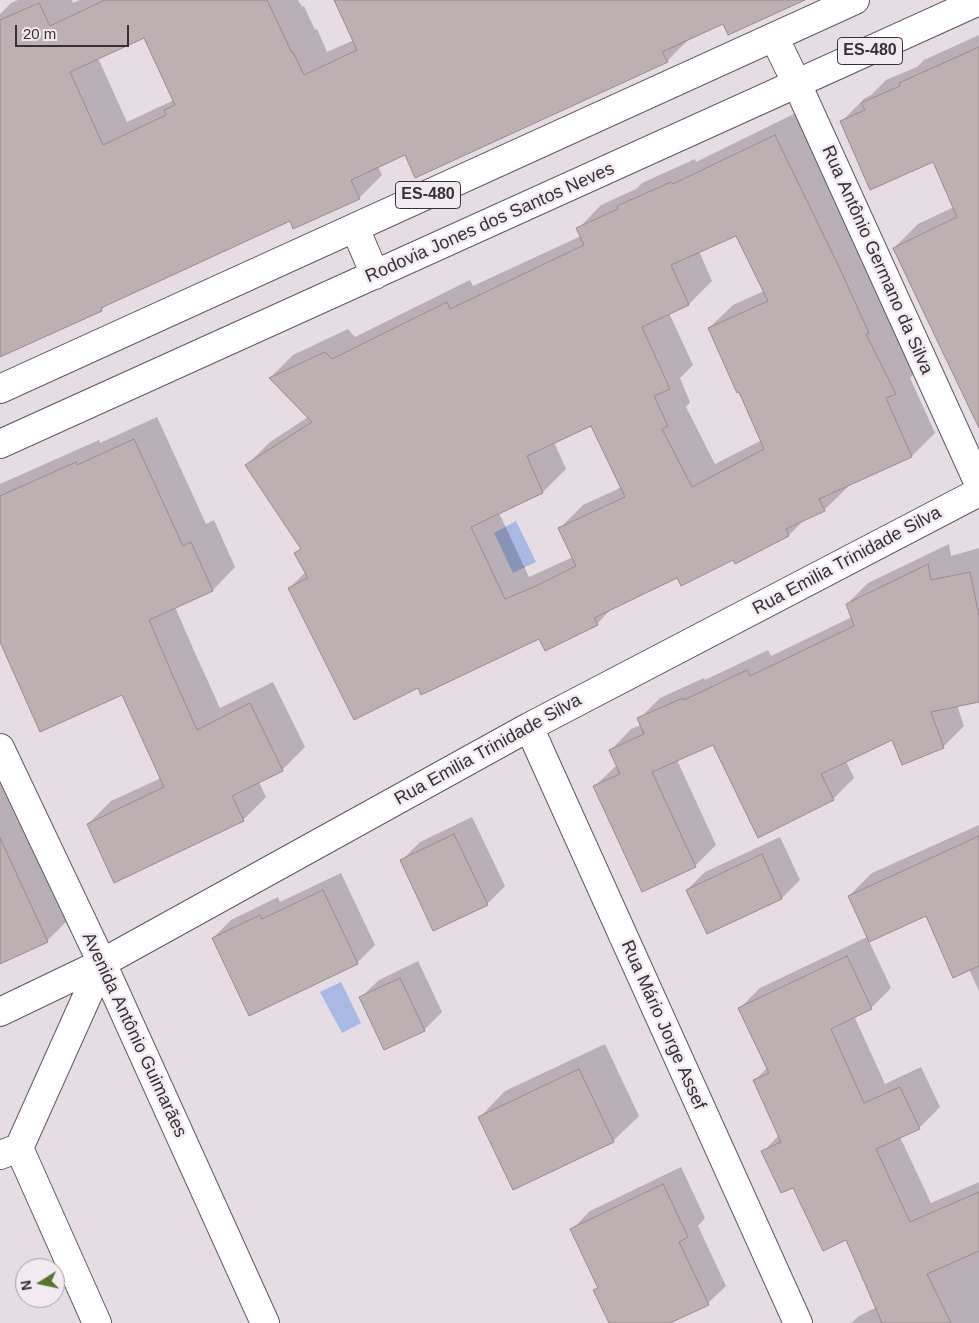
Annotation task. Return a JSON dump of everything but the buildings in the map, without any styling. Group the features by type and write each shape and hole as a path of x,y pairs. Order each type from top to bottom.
{"street":[{"name":"ES-480","path":"0,389 855,0"},
{"name":"Rodovia Jones dos Santos Neves","path":"0,444 979,1"},
{"name":"Rua Antônio Germano da Silva","path":"774,37 979,484"},
{"path":"355,228 375,274"},
{"name":"Rua Emilia Trinidade Silva","path":"0,1012 102,963 529,727 979,492"},
{"name":"Rua Mário Jorge Assef","path":"529,727 798,1323"},
{"name":"Avenida Antônio Guimarães","path":"0,750 102,963 265,1323"},
{"path":"97,1323 9,1151 102,963"}],"water":[{"path":"516,521 536,562 513,573 494,533"},
{"path":"341,982 361,1023 342,1033 320,992"}]}
